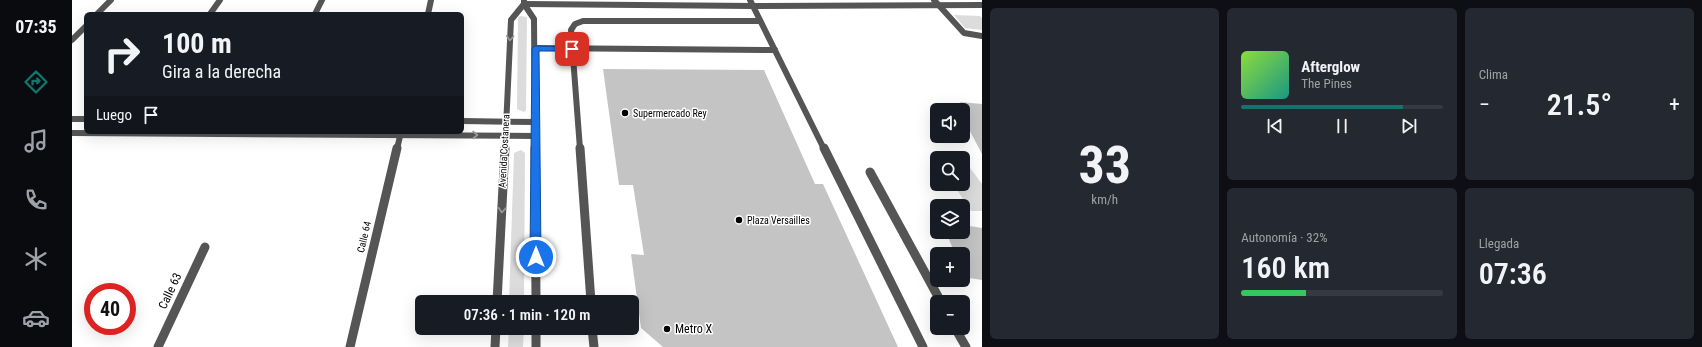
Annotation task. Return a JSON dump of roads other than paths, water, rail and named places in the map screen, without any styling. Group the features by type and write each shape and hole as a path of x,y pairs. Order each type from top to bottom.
{"street":[{"path":"99,12 110,0"},
{"path":"211,12 220,0"},
{"path":"316,12 322,0"},
{"path":"428,12 431,0"},
{"path":"856,0 861,6"},
{"path":"934,0 964,33 982,36"},
{"path":"524,2 751,3 982,7"},
{"path":"524,2 534,19 536,295"},
{"name":"Avenida Costanera","path":"497,295 511,20 524,2"},
{"path":"751,3 923,347"},
{"path":"590,295 571,30 575,24 583,21 760,21"},
{"path":"72,40 84,28"},
{"path":"535,48 775,50"},
{"path":"72,119 84,119"},
{"path":"464,121 535,122"},
{"path":"72,133 84,133"},
{"path":"400,134 535,136"},
{"name":"Calle 64","path":"350,347 400,134"},
{"path":"870,172 937,295"},
{"name":"Calle 63","path":"158,347 205,247"},
{"path":"495,347 496,335"},
{"path":"536,335 536,347"},
{"path":"593,335 594,347"},
{"path":"959,335 966,347"}],"place":[{"name":"Supermercado Rey","path":"625,113"},
{"name":"Plaza Versailles","path":"739,220"},
{"name":"Metro X","path":"667,329"}]}
